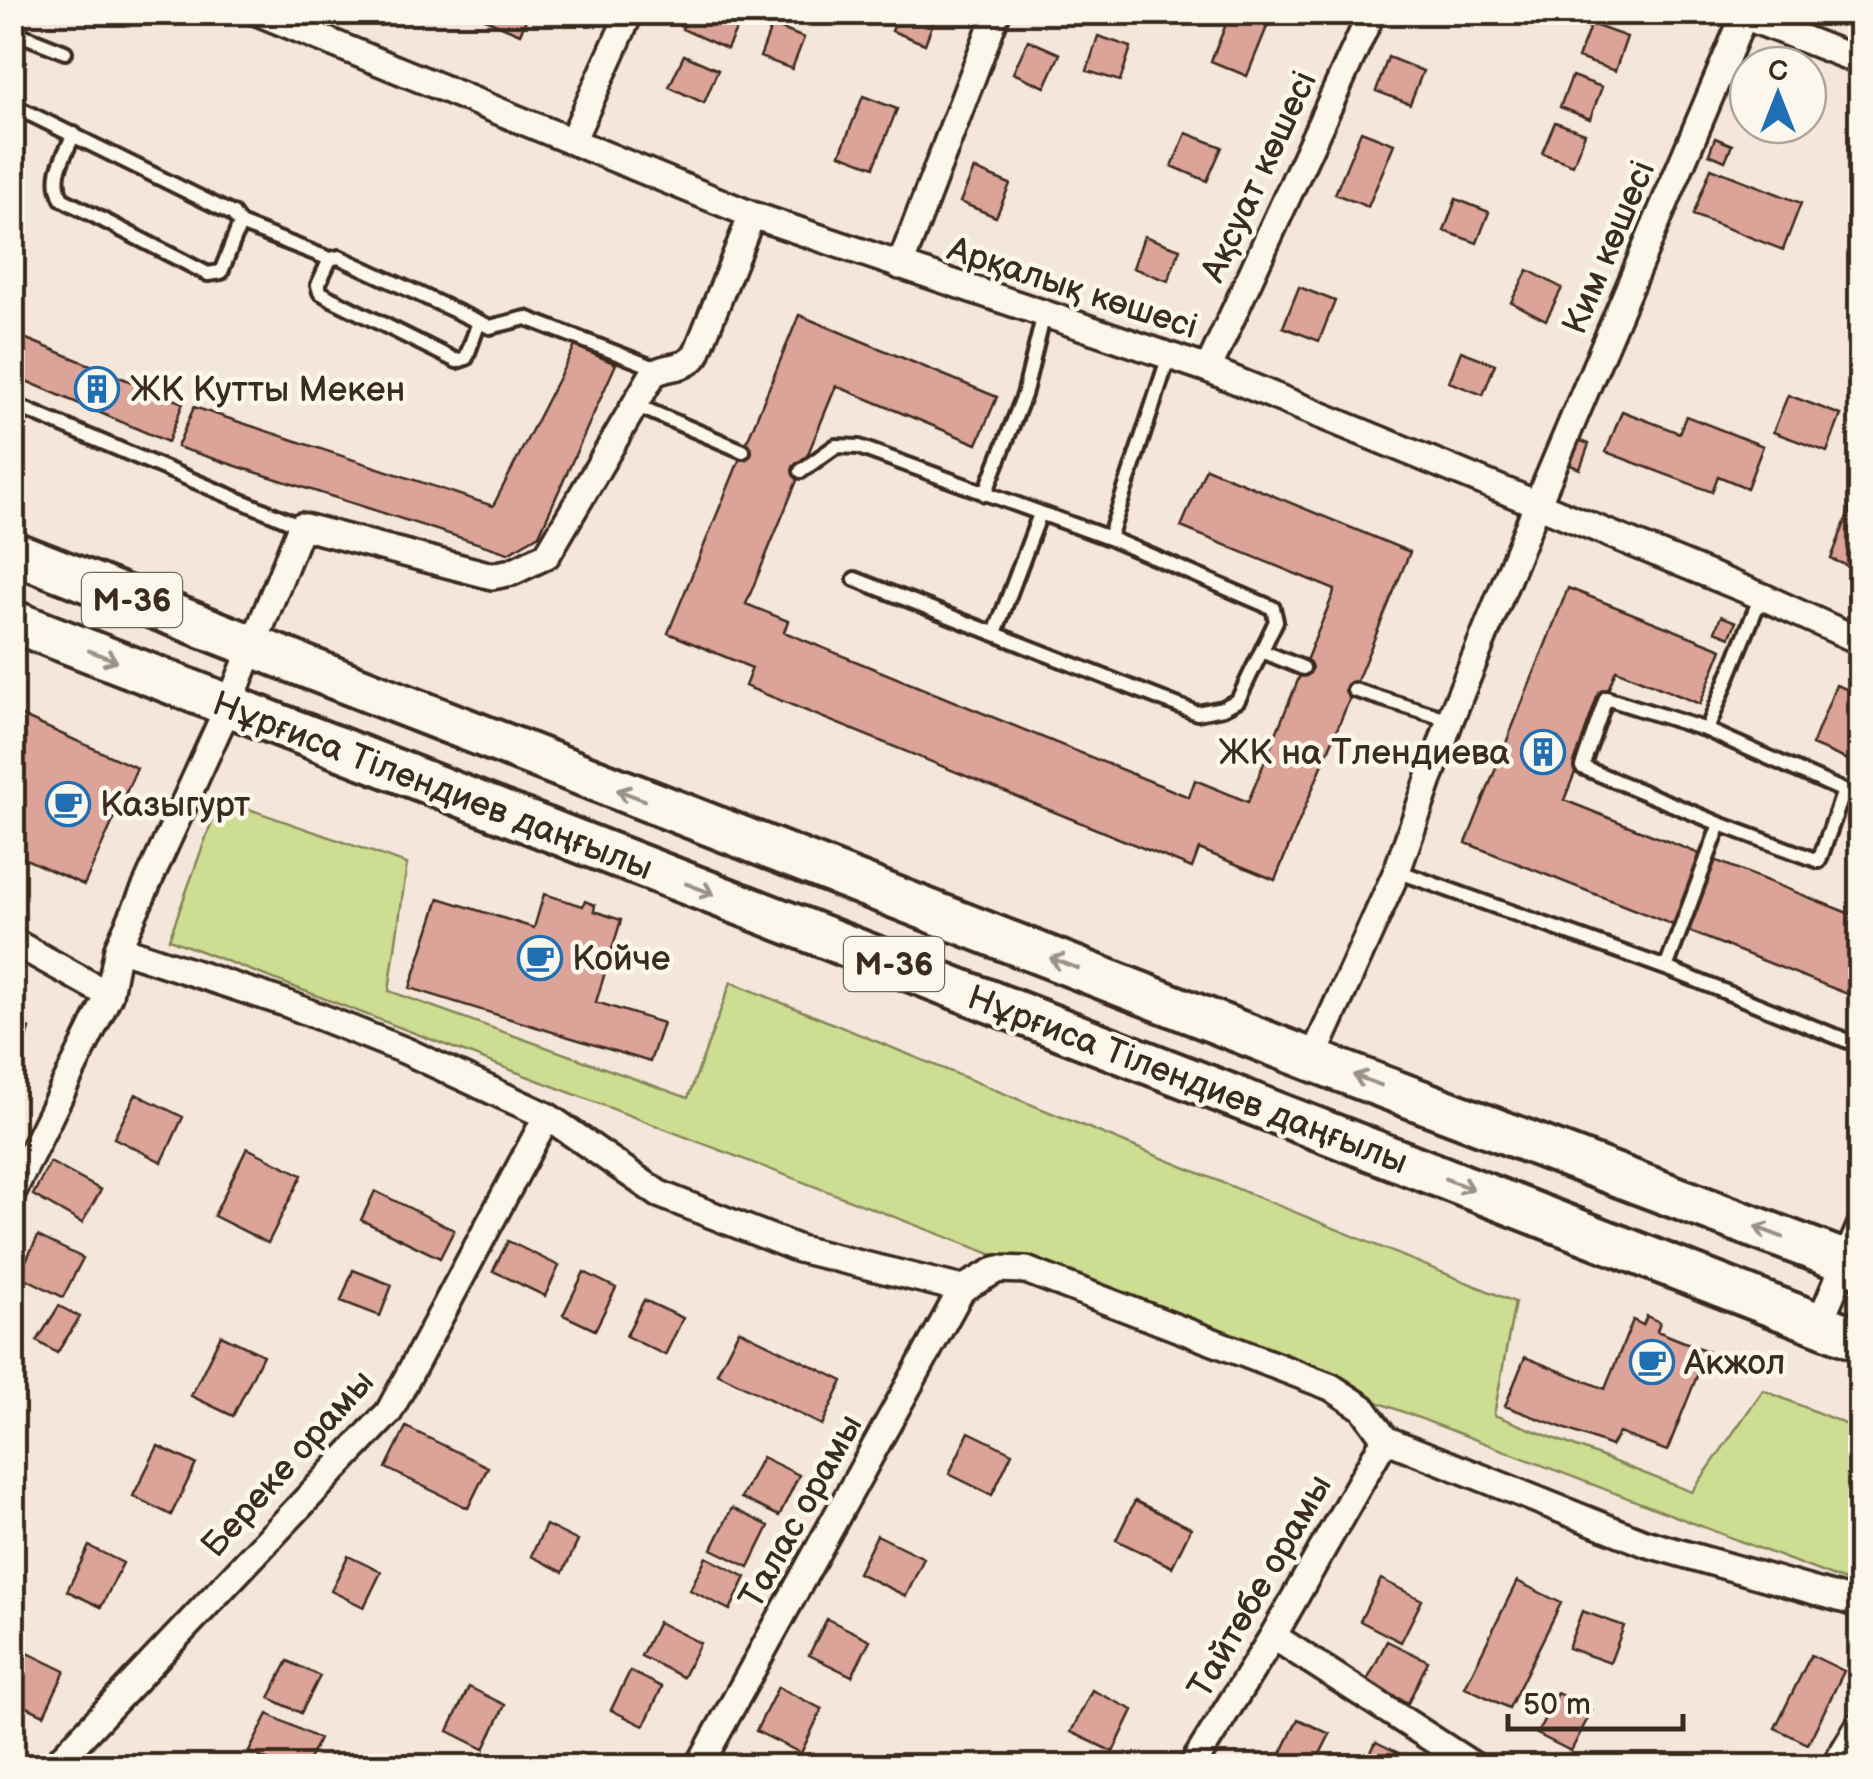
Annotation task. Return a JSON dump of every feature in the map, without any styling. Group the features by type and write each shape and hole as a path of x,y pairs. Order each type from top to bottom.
{"main road":[{"name":"Нұрғиса Тілендиев даңғылы","path":"12,552 1312,1060 1855,1252"},
{"name":"Нұрғиса Тілендиев даңғылы","path":"12,621 1860,1340"}],"street":[{"path":"572,141 630,12"},
{"path":"900,266 997,12"},
{"name":"Ақсуат көшесі","path":"1208,368 1372,12"},
{"name":"Арқалық көшесі","path":"260,13 752,214 1208,368 1761,596 1860,641"},
{"path":"1739,14 1860,61"},
{"name":"Ким көшесі","path":"1312,1060 1397,871 1450,720 1739,14"},
{"path":"12,1193 109,995 118,948 229,706 301,526 492,576 512,572 547,555 652,374 682,368 696,354 752,214"},
{"path":"12,940 109,995"},
{"path":"118,948 285,1002 406,1051 547,1116 659,1194 799,1249 962,1289 998,1269 1026,1270 1330,1387 1362,1408 1384,1439 1645,1543 1860,1604"},
{"name":"Береке орамы","path":"54,1766 389,1412 547,1116"},
{"path":"1819,1324 1855,1252"},
{"name":"Талас орамы","path":"699,1766 962,1289"},
{"name":"Тайтөбе орамы","path":"1192,1766 1273,1636 1384,1439"},
{"path":"1273,1636 1474,1766"},
{"path":"1835,1766 1860,1724"}],"lane":[{"path":"12,31 65,52"},
{"path":"12,105 232,214 240,224 330,258 339,257 479,322 498,328 526,318 659,370"},
{"path":"74,134 56,174 55,185 62,199 208,274 221,272 240,224"},
{"path":"330,258 318,285 320,292 457,361 466,358 479,322"},
{"path":"985,494 1024,395 1044,314"},
{"path":"1109,538 1169,356"},
{"path":"12,404 301,526"},
{"path":"633,404 742,452"},
{"path":"801,471 836,446 848,444 1109,538 1274,608 1276,621 1238,700 1198,713 856,578"},
{"path":"995,634 1040,514"},
{"path":"1708,730 1761,596"},
{"path":"1262,650 1303,668"},
{"path":"1354,690 1450,720"},
{"path":"1606,698 1708,730 1844,790 1819,860 1582,767 1606,698"},
{"path":"1666,968 1720,824"},
{"path":"1397,871 1666,968 1860,1046"}],"green space":[{"path":"220,799 407,864 389,991 688,1098 731,982 1515,1302 1494,1415 1692,1492 1763,1390 1860,1430 1860,1587 169,939"}],"building":[{"path":"488,12 529,12 520,34 485,19"},
{"path":"690,12 732,12 742,17 727,49 682,29"},
{"path":"899,12 937,12 925,44 892,31"},
{"path":"1231,12 1273,12 1247,76 1211,61"},
{"path":"1591,24 1627,37 1615,71 1578,58"},
{"path":"772,25 804,38 792,69 760,57"},
{"path":"1098,36 1131,47 1120,81 1087,71"},
{"path":"1028,40 1060,54 1045,87 1013,73"},
{"path":"684,55 718,70 704,103 669,87"},
{"path":"1388,57 1423,71 1410,104 1376,91"},
{"path":"1572,76 1602,87 1590,119 1560,107"},
{"path":"863,96 897,109 874,167 840,154"},
{"path":"1555,122 1585,133 1573,165 1542,153"},
{"path":"1361,131 1394,144 1368,207 1335,194"},
{"path":"1186,133 1222,147 1207,181 1172,166"},
{"path":"1715,138 1732,145 1725,161 1709,154"},
{"path":"1711,168 1801,203 1783,250 1693,215"},
{"path":"974,169 1010,184 996,217 960,202"},
{"path":"1456,199 1489,212 1477,243 1444,231"},
{"path":"1144,236 1180,249 1168,281 1133,268"},
{"path":"1528,270 1562,288 1546,320 1511,302"},
{"path":"1299,287 1335,301 1319,341 1283,327"},
{"path":"799,315 997,397 977,444 836,386 746,604 788,621 784,632 1189,797 1195,780 1248,802 1335,590 1181,527 1206,468 1410,552 1275,880 1199,849 1192,868 745,686 752,668 668,633"},
{"name":"ЖК Кутты Мекен","path":"12,333 183,403 168,442 12,375"},
{"path":"575,346 616,364 539,535 508,553 177,447 194,407 493,506"},
{"path":"1461,351 1495,364 1483,395 1449,382"},
{"path":"1788,395 1841,415 1827,452 1773,432"},
{"path":"1622,411 1679,433 1686,416 1763,446 1747,488 1718,476 1712,492 1606,452"},
{"path":"1576,439 1589,444 1580,469 1566,463"},
{"path":"1853,501 1860,504 1860,571 1831,559"},
{"name":"ЖК на Тлендиева","path":"1568,588 1722,649 1700,704 1616,670 1564,800 1853,915 1860,895 1860,999 1466,843"},
{"path":"1721,616 1736,622 1730,637 1715,631"},
{"path":"1836,685 1860,694 1860,765 1812,745"},
{"path":"15,713 137,768 84,885 12,853"},
{"path":"544,894 583,906 585,901 595,905 594,911 621,920 596,1002 663,1023 650,1062 410,988 439,898 534,928"},
{"path":"12,1023 30,1029 12,1080"},
{"path":"136,1094 183,1117 162,1162 114,1138"},
{"path":"247,1148 302,1175 268,1243 214,1216"},
{"path":"50,1162 101,1190 82,1223 33,1195"},
{"path":"375,1191 454,1230 440,1258 361,1220"},
{"path":"38,1236 83,1258 63,1297 19,1275"},
{"path":"508,1241 559,1266 545,1296 493,1271"},
{"path":"353,1270 392,1285 380,1316 341,1301"},
{"path":"584,1272 616,1288 595,1330 563,1315"},
{"path":"644,1300 683,1318 665,1355 626,1336"},
{"path":"59,1306 80,1317 57,1353 37,1341"},
{"path":"1647,1316 1660,1322 1657,1331 1707,1351 1667,1451 1619,1433 1611,1446 1505,1406 1525,1357 1605,1389 1633,1320 1643,1325"},
{"path":"739,1330 843,1381 822,1425 717,1373"},
{"path":"221,1335 263,1355 233,1416 191,1396"},
{"path":"406,1427 488,1467 468,1508 386,1468"},
{"path":"969,1432 1012,1453 992,1495 949,1474"},
{"path":"158,1446 196,1464 171,1515 133,1496"},
{"path":"762,1457 799,1475 779,1516 741,1498"},
{"path":"1135,1501 1191,1528 1172,1567 1116,1540"},
{"path":"732,1508 769,1526 749,1567 712,1549"},
{"path":"546,1525 578,1541 563,1572 531,1556"},
{"path":"877,1535 924,1558 906,1596 858,1573"},
{"path":"89,1546 123,1563 101,1607 67,1591"},
{"path":"348,1556 381,1572 364,1607 331,1591"},
{"path":"706,1557 746,1577 730,1610 690,1590"},
{"path":"1381,1579 1422,1600 1401,1642 1360,1621"},
{"path":"1517,1581 1561,1603 1509,1708 1465,1687"},
{"path":"1582,1611 1624,1626 1610,1663 1568,1648"},
{"path":"827,1619 870,1640 852,1676 809,1655"},
{"path":"658,1622 700,1643 683,1677 641,1656"},
{"path":"1387,1641 1428,1661 1408,1703 1366,1683"},
{"path":"28,1653 65,1671 44,1715 12,1700 12,1685"},
{"path":"1811,1655 1844,1671 1808,1744 1775,1728"},
{"path":"288,1661 320,1676 301,1713 269,1698"},
{"path":"630,1671 662,1687 644,1726 611,1710"},
{"path":"469,1687 505,1705 484,1749 448,1731"},
{"path":"778,1687 822,1709 801,1753 756,1731"},
{"path":"1092,1690 1133,1710 1113,1752 1071,1732"},
{"path":"1557,1693 1592,1710 1571,1751 1537,1734"},
{"path":"268,1714 319,1739 306,1766 280,1766 249,1752"},
{"path":"1298,1719 1330,1734 1314,1766 1275,1766"},
{"path":"1376,1742 1419,1763 1418,1766 1364,1766"},
{"path":"749,1752 778,1766 742,1766"},
{"path":"580,1753 607,1766 573,1766"}],"place":[{"name":"ЖК Кутты Мекен","path":"97,389"},
{"name":"ЖК на Тлендиева","path":"1543,752"},
{"name":"Казыгурт","path":"68,804"},
{"name":"Койче","path":"540,958"},
{"name":"Акжол","path":"1652,1362"}]}
